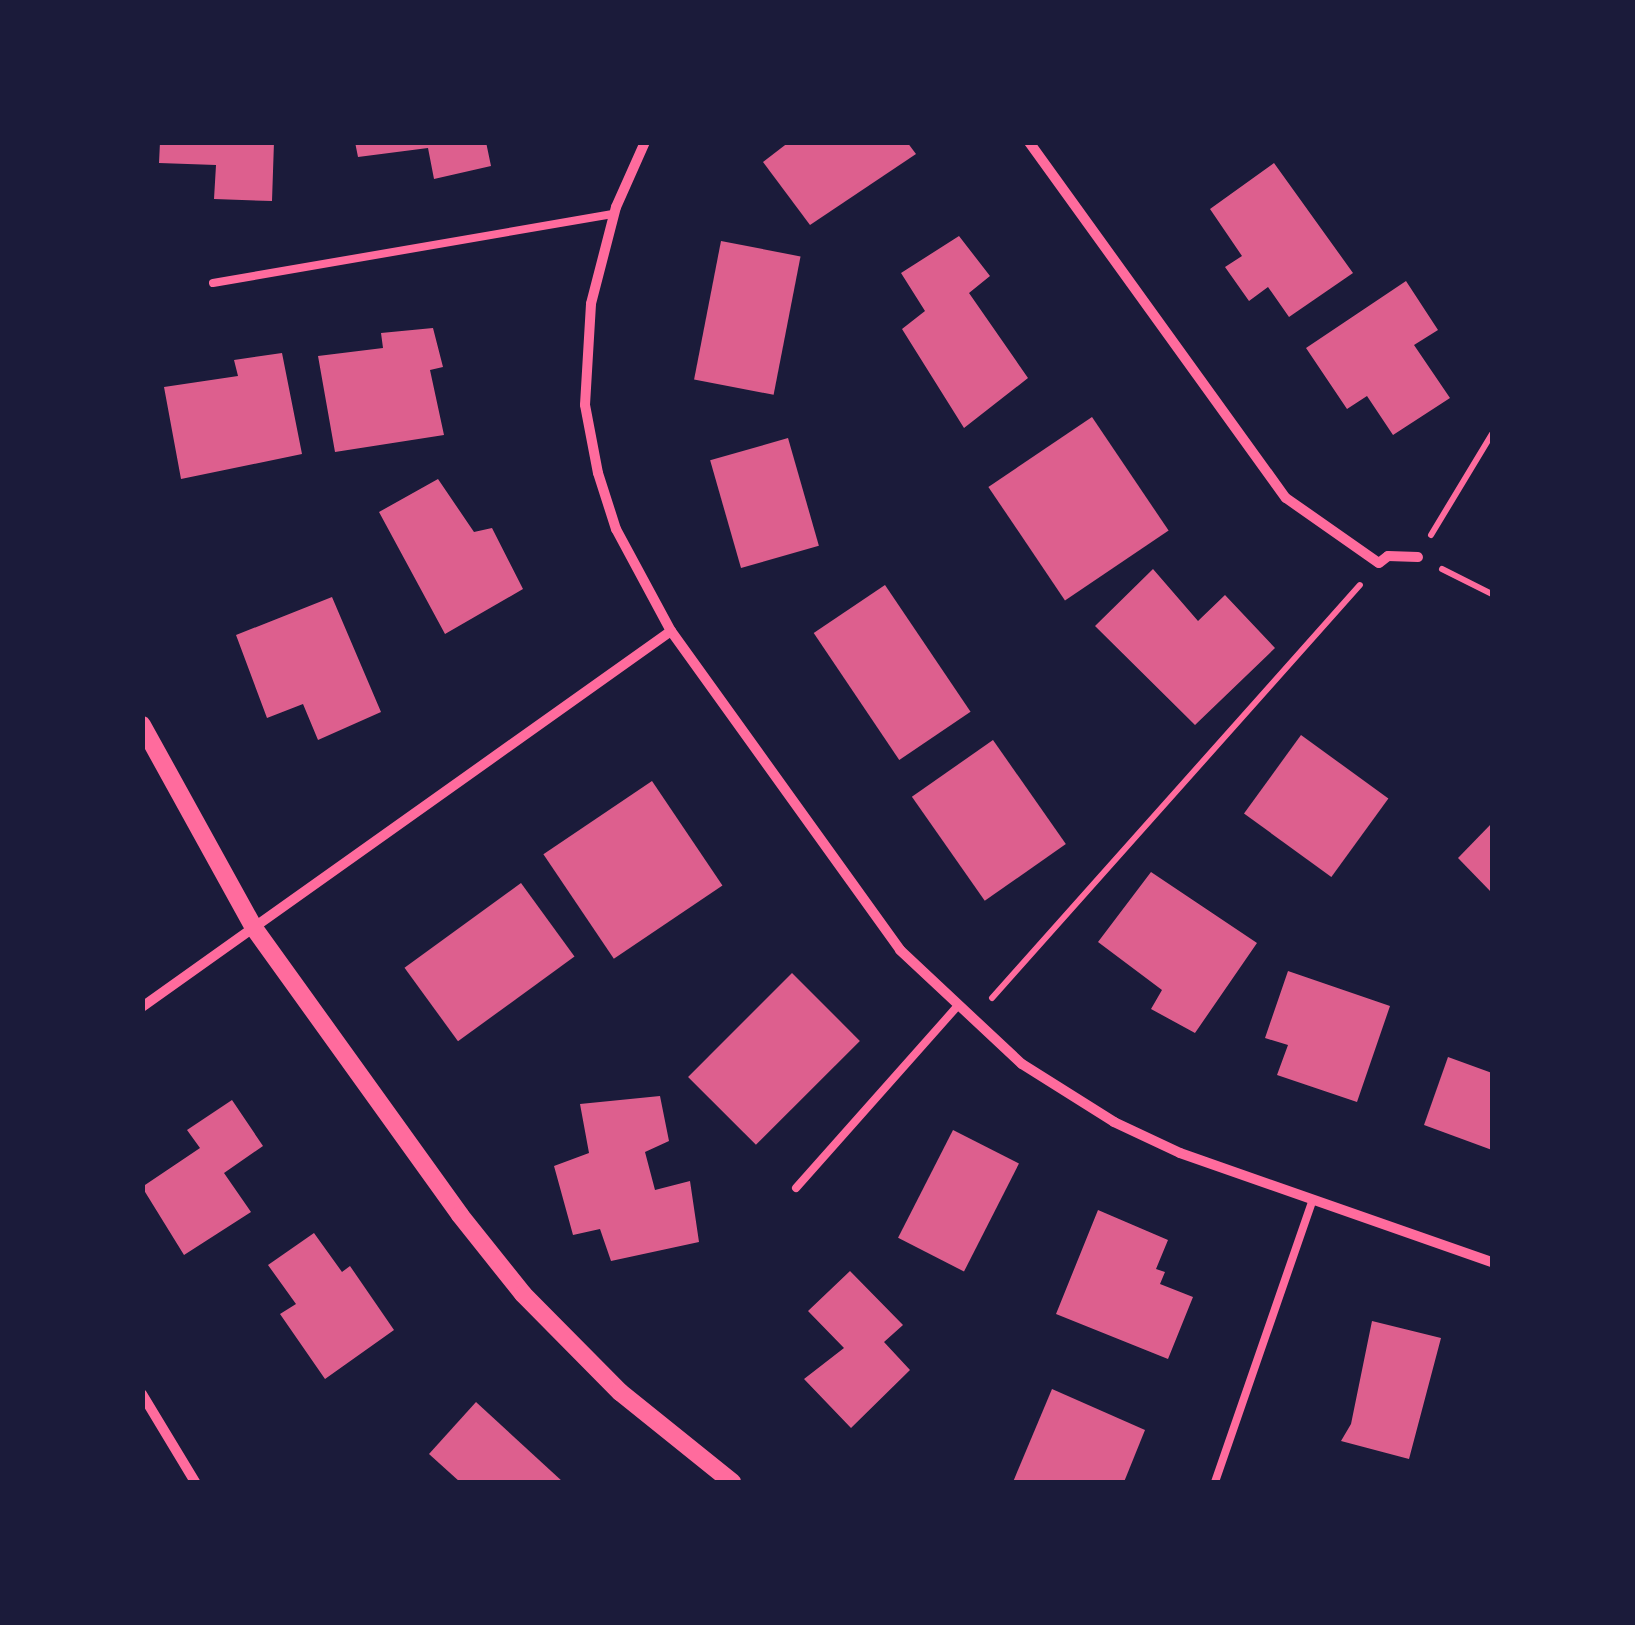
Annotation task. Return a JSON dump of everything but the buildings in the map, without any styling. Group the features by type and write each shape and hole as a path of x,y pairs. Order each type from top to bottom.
{"street":[{"path":"645,142 614,214 591,304 586,405 616,529 671,631 900,950 956,1008 1022,1064 1114,1122 1312,1200 1492,1262"},
{"path":"1029,142 1286,498 1379,563 1388,556 1418,557"},
{"path":"142,1007 671,631"},
{"path":"142,724 254,928 523,1294 620,1392 732,1482"},
{"path":"142,1394 195,1482"}],"lane":[{"path":"213,283 614,214"},
{"path":"796,1188 956,1008"},
{"path":"1215,1482 1312,1200"}],"path":[{"path":"1492,434 1418,557 1492,594"},
{"path":"972,1021 1379,563"}]}
